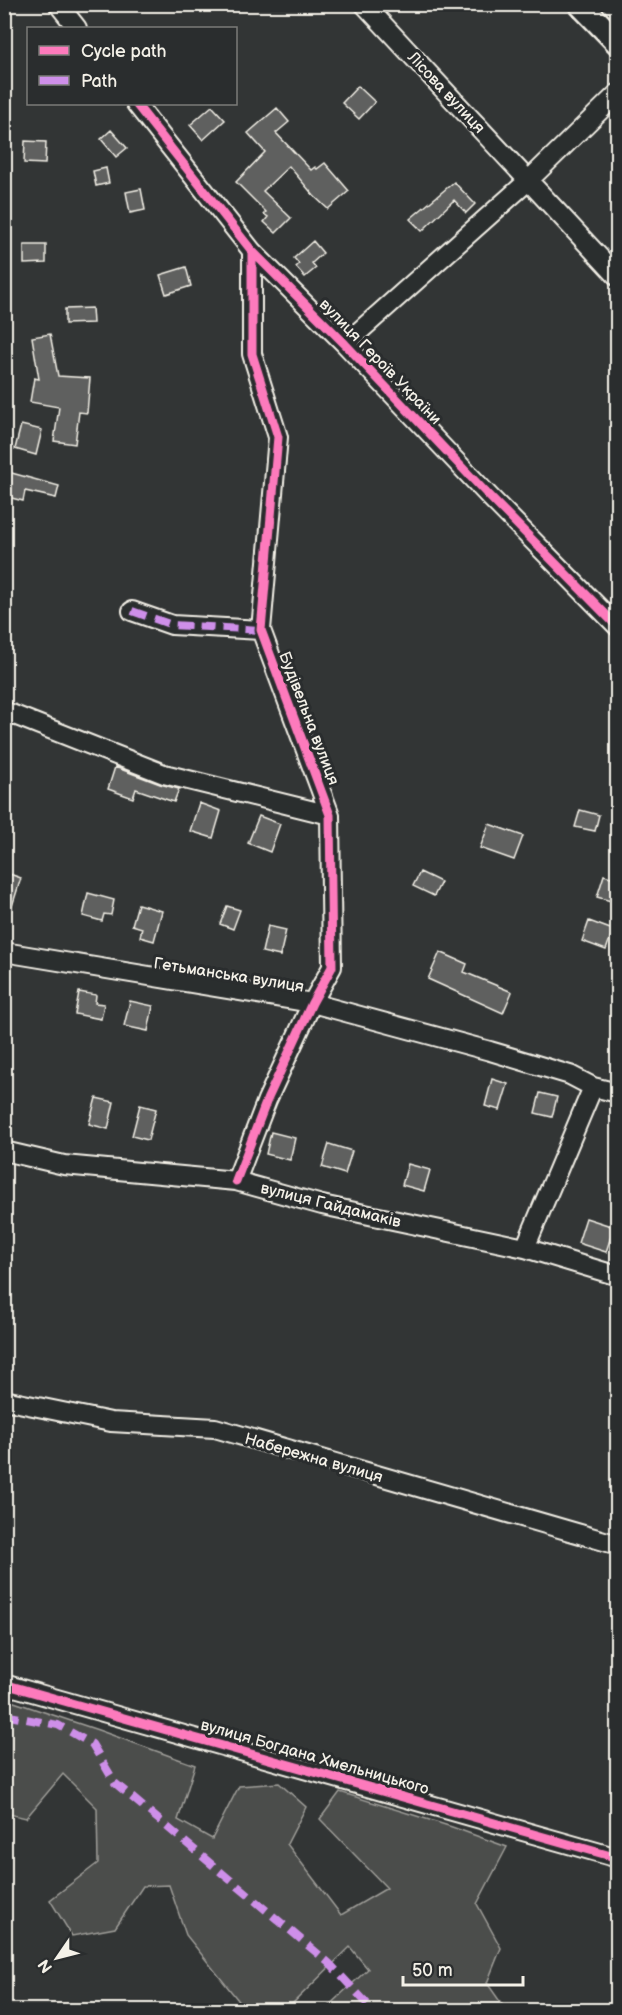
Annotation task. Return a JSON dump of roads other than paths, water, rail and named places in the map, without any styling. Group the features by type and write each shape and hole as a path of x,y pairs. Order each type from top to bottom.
{"street":[{"path":"58,4 76,27"},
{"name":"Лісова вулиця","path":"364,4 618,277"},
{"path":"580,4 618,43"},
{"path":"345,344 529,180 618,93"},
{"name":"вулиця Героїв України","path":"137,105 252,250 618,627"},
{"name":"Будівельна вулиця","path":"236,1181 267,1100 312,1003 332,967 330,815 261,630 278,437 252,354 252,250"},
{"path":"132,611 172,625 261,630"},
{"path":"4,711 164,774 330,815"},
{"name":"Гетьманська вулиця","path":"4,952 312,1003 490,1051 570,1075 592,1087 618,1093"},
{"path":"525,1248 592,1087"},
{"name":"вулиця Гайдамаків","path":"4,1151 64,1165 236,1181 322,1205 525,1248 618,1276"},
{"name":"Набережна вулиця","path":"4,1400 111,1422 214,1428 618,1545"},
{"name":"вулиця Богдана Хмельницького","path":"4,1684 618,1858"}]}
